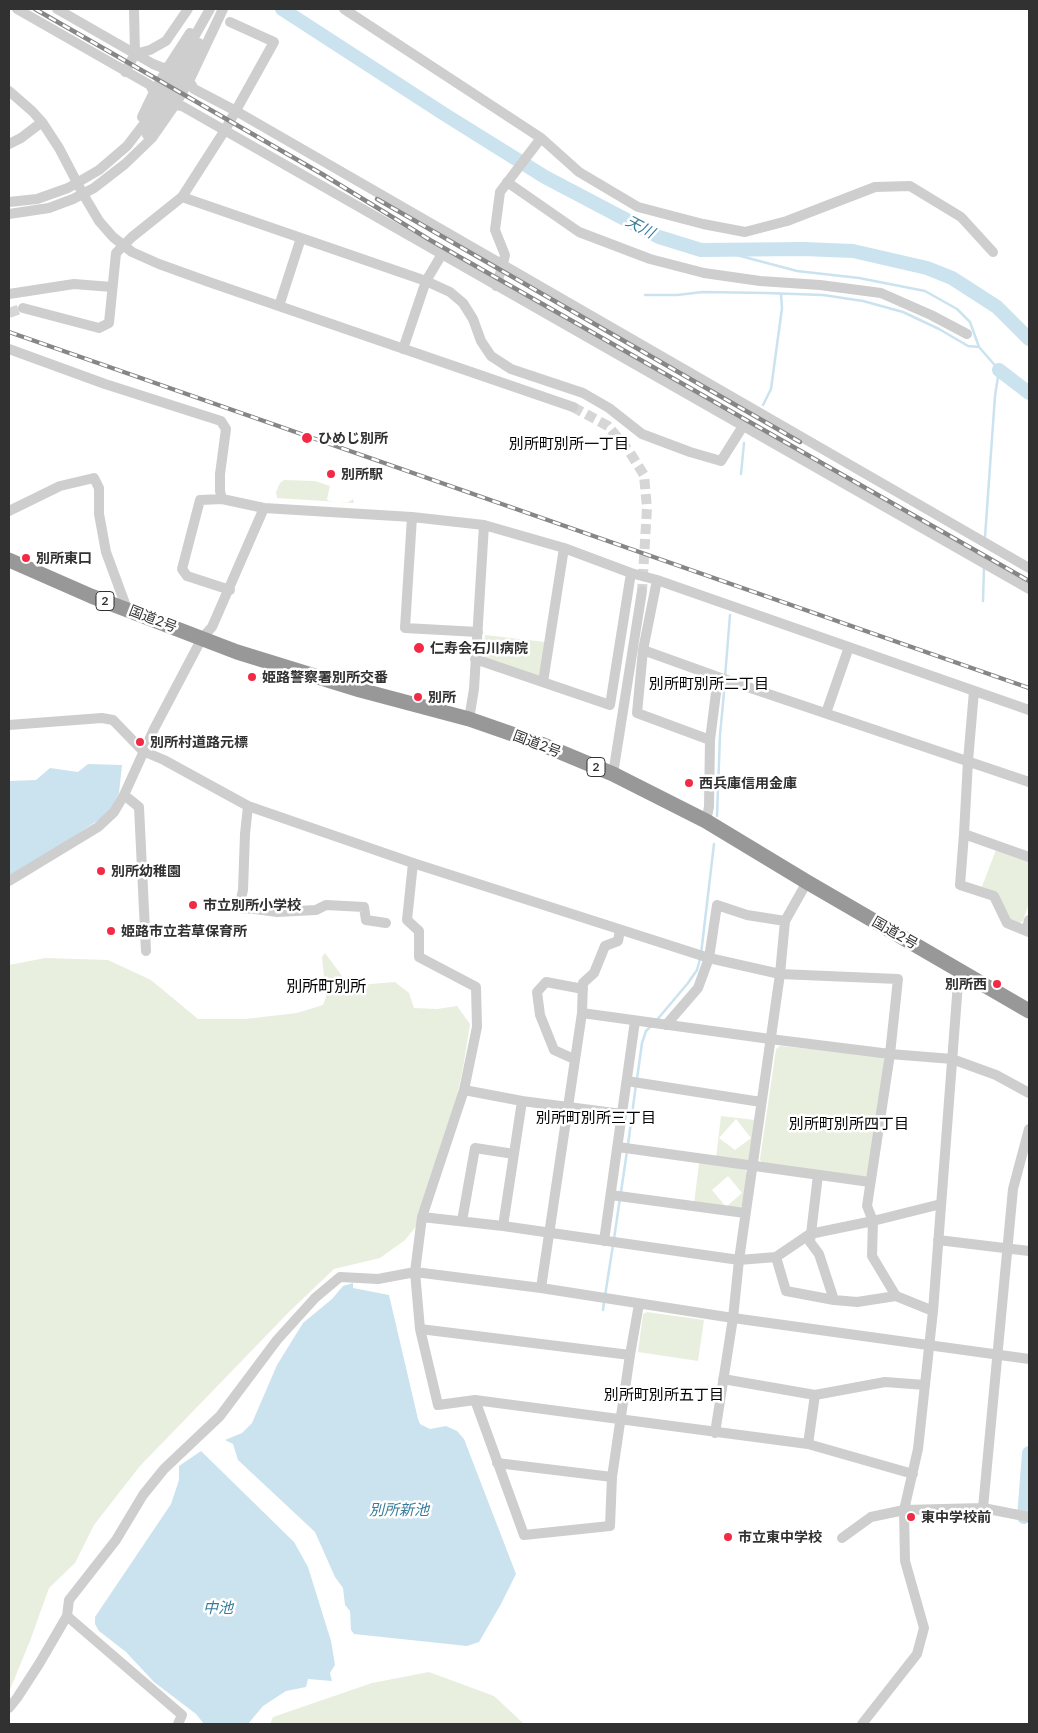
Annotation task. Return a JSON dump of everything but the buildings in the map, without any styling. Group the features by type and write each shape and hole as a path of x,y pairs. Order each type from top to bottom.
{"highway":[{"name":"国道2号","path":"9,560 91,596 277,666 469,719 541,744 613,774 706,821 807,882 1029,1010"}],"street":[{"path":"17,9 150,85 154,92"},
{"path":"57,9 154,64 163,68 168,67"},
{"path":"126,72 135,54 134,9"},
{"path":"135,54 150,50 166,41 188,9"},
{"path":"117,155 135,128 168,67 209,9"},
{"path":"9,202 37,199 78,183 99,170 117,155 136,136 144,124 209,9"},
{"path":"9,214 49,208 83,194 115,173 152,138 175,106 189,81 222,9"},
{"path":"133,156 158,118 202,39 222,9"},
{"path":"344,9 539,141 579,172 638,207 703,224 745,232 787,220 875,188 910,186 961,217 993,252"},
{"path":"23,308 99,328 109,323 116,253 182,197 225,130 274,42 230,22"},
{"path":"189,81 194,89 236,111 503,264 1029,568"},
{"path":"9,91 42,122 106,230 132,252 159,264 573,407"},
{"path":"175,106 182,106 225,130 1029,589"},
{"path":"9,144 21,138 42,122"},
{"path":"496,286 505,255 495,230 500,192 539,141"},
{"path":"510,179 579,232 650,259 704,273 751,280 820,285 881,293 931,315 967,334"},
{"path":"182,197 426,281 450,292 463,303 473,319 481,341 492,356 511,369 583,393 609,408 642,434 690,452 722,461 743,426"},
{"path":"279,306 301,238"},
{"path":"403,349 426,281 442,254"},
{"path":"9,294 74,284 112,287"},
{"path":"9,342 101,376 105,384"},
{"path":"9,349 105,384 221,421 226,429 220,474 222,498"},
{"path":"9,510 60,486 94,478 99,488 99,514 106,552 127,609"},
{"path":"230,590 187,576 182,570 200,500 222,498 264,508 484,525 564,548 1029,710"},
{"path":"9,881 98,828 114,812 124,795 143,751 202,638 212,627 230,590 264,508"},
{"path":"412,518 404,628 478,632"},
{"path":"469,719 474,690 484,525"},
{"path":"543,682 564,548"},
{"path":"475,659 610,705 632,573"},
{"path":"657,580 643,650 637,713 710,740"},
{"path":"613,774 642,591"},
{"path":"826,714 849,647"},
{"path":"643,650 723,679 1029,782"},
{"path":"706,821 709,807 710,740 723,679"},
{"path":"974,691 960,885 994,896 1007,923 1028,931 1029,920"},
{"path":"9,725 102,718 114,720 143,751 164,760 248,806 413,864 709,958 780,974 898,978 890,1054 867,1206 873,1221 872,1256 896,1296"},
{"path":"124,795 138,806 146,951"},
{"path":"248,806 243,890 239,908 277,912 316,910 326,905 364,907 366,920 386,923"},
{"path":"964,834 1029,857"},
{"path":"413,864 407,920 419,931 419,957 476,987 476,1026 464,1090 422,1217 415,1272 420,1329 438,1405 475,1400 808,1444 913,1474"},
{"path":"715,1432 733,1318 745,1214 780,974 785,921 807,882"},
{"path":"666,1025 698,988 709,958 717,906 748,915 785,921"},
{"path":"540,1288 582,1013 583,983 594,973 606,946 618,941 620,930"},
{"path":"862,1724 917,1654 924,1628 905,1560 904,1510 918,1448 933,1311 959,970"},
{"path":"574,1059 554,1050 540,1015 536,992 546,982 583,989"},
{"path":"582,1013 890,1054 952,1058 996,1075 1029,1093"},
{"path":"604,1242 635,1021"},
{"path":"627,1081 761,1102"},
{"path":"464,1090 522,1101 622,1114"},
{"path":"503,1226 522,1101"},
{"path":"983,1508 1006,1248 1013,1190 1029,1130"},
{"path":"618,1147 870,1182"},
{"path":"462,1221 475,1148 514,1154"},
{"path":"818,1175 810,1242 819,1254 834,1300"},
{"path":"611,1195 745,1214"},
{"path":"422,1217 503,1226 739,1260 776,1258 810,1234 941,1204"},
{"path":"938,1240 1029,1251"},
{"path":"776,1258 786,1291 834,1300 857,1302 896,1296 933,1311"},
{"path":"9,1708 35,1671 67,1616 69,1600 116,1540 143,1495 164,1468 220,1416 277,1340 315,1298 340,1277 378,1280 415,1272 540,1288 733,1318 1029,1359"},
{"path":"475,1400 524,1535 610,1526 612,1477 639,1304"},
{"path":"420,1329 630,1355"},
{"path":"723,1379 814,1395 885,1382 925,1385"},
{"path":"808,1444 814,1395"},
{"path":"497,1463 612,1477"},
{"path":"842,1538 871,1517 904,1510 983,1508 1029,1517"},
{"path":"67,1616 182,1715 178,1724"}],"green space":[{"path":"284,480 315,481 330,486 327,499 337,502 277,498 276,492 280,483"},
{"path":"485,635 545,642 542,673 537,677 485,659"},
{"path":"996,850 1029,862 1029,903 1023,921 1018,924 1010,919 998,893 981,889"},
{"path":"325,953 345,980 359,985 395,982 409,993 414,1008 437,1009 457,1006 470,1024 447,1148 426,1214 405,1240 380,1258 334,1269 289,1312 140,1466 94,1525 75,1563 49,1588 9,1692 9,965 45,958 108,960 151,980 198,1019 245,1019 297,1013 323,1005 326,997 322,957"},
{"path":"780,1046 882,1056 885,1061 868,1176 863,1179 762,1164 760,1159 776,1049"},
{"path":"721,1116 755,1120 750,1159 745,1162 716,1158","holes":["736,1119 751,1138 735,1150 719,1138"]},
{"path":"699,1163 745,1169 747,1173 742,1205 740,1208 726,1207 694,1204","holes":["728,1176 742,1193 726,1207 712,1190"]},
{"path":"647,1312 704,1320 698,1361 638,1352 643,1314"},
{"path":"429,1672 494,1696 524,1724 270,1724 273,1717 372,1683"}],"water":[{"path":"88,764 122,765 119,793 111,809 103,817 62,844 9,876 9,781 36,780 50,768 78,772"},
{"name":"別所新池","path":"353,1283 353,1288 389,1295 420,1424 430,1429 446,1426 457,1431 464,1439 516,1574 479,1642 467,1646 354,1634 351,1630 350,1611 345,1605 343,1588 335,1577 315,1532 238,1460 233,1444 225,1440 242,1433 252,1423 277,1365 303,1323 332,1299 343,1286"},
{"name":"中池","path":"201,1451 294,1542 308,1567 331,1641 335,1665 330,1673 332,1681 308,1679 306,1687 286,1691 263,1706 248,1724 204,1724 196,1714 154,1682 126,1652 99,1631 95,1624 95,1617 171,1504 179,1480 179,1466"}],"waterway":[{"name":"天川","path":"282,9 545,177 659,237 701,250 803,249 853,251 927,268 952,278 997,307 1029,339"},
{"path":"714,249 797,271 859,278 925,291 957,309 970,322 979,347 999,370 995,396 985,537"},
{"path":"645,295 677,295 703,292 766,293 823,295 863,301 903,312 939,329 968,346 979,347"},
{"path":"763,405 771,389 782,308 781,294"},
{"path":"999,370 1029,393"},
{"path":"741,474 744,443"},
{"path":"983,601 984,567"},
{"path":"725,677 730,615"},
{"path":"717,816 720,735 725,682"},
{"path":"701,954 714,844"},
{"path":"656,1021 688,983 697,970 700,959"},
{"path":"637,1079 642,1043 646,1031 652,1025"},
{"path":"628,1145 636,1084"},
{"path":"621,1192 627,1151"},
{"path":"614,1239 620,1198"},
{"path":"605,1296 613,1245"},
{"path":"603,1310 604,1302"},
{"path":"1024,1517 1029,1453"}],"tunnel":[{"path":"9,313 23,308"},
{"path":"573,407 608,426 629,451 644,475 647,508 642,591"}],"railway":[{"path":"35,9 322,174 430,240 1029,581"},
{"path":"377,199 800,442"},
{"path":"9,332 1029,688"}],"place":[{"name":"ひめじ別所","path":"307,438"},
{"name":"別所駅","path":"331,474"},
{"name":"別所東口","path":"26,558"},
{"name":"仁寿会石川病院","path":"419,648"},
{"name":"姫路警察署別所交番","path":"252,677"},
{"name":"別所","path":"418,697"},
{"name":"別所村道路元標","path":"140,742"},
{"name":"西兵庫信用金庫","path":"689,783"},
{"name":"別所幼稚園","path":"101,871"},
{"name":"市立別所小学校","path":"193,905"},
{"name":"姫路市立若草保育所","path":"111,931"},
{"name":"別所西","path":"997,984"},
{"name":"東中学校前","path":"911,1517"},
{"name":"市立東中学校","path":"728,1537"}],"district":[{"name":"別所町別所一丁目","path":"569,444"},
{"name":"別所町別所二丁目","path":"709,684"},
{"name":"別所町別所","path":"326,987"},
{"name":"別所町別所三丁目","path":"596,1118"},
{"name":"別所町別所四丁目","path":"849,1124"},
{"name":"別所町別所五丁目","path":"664,1395"}]}
